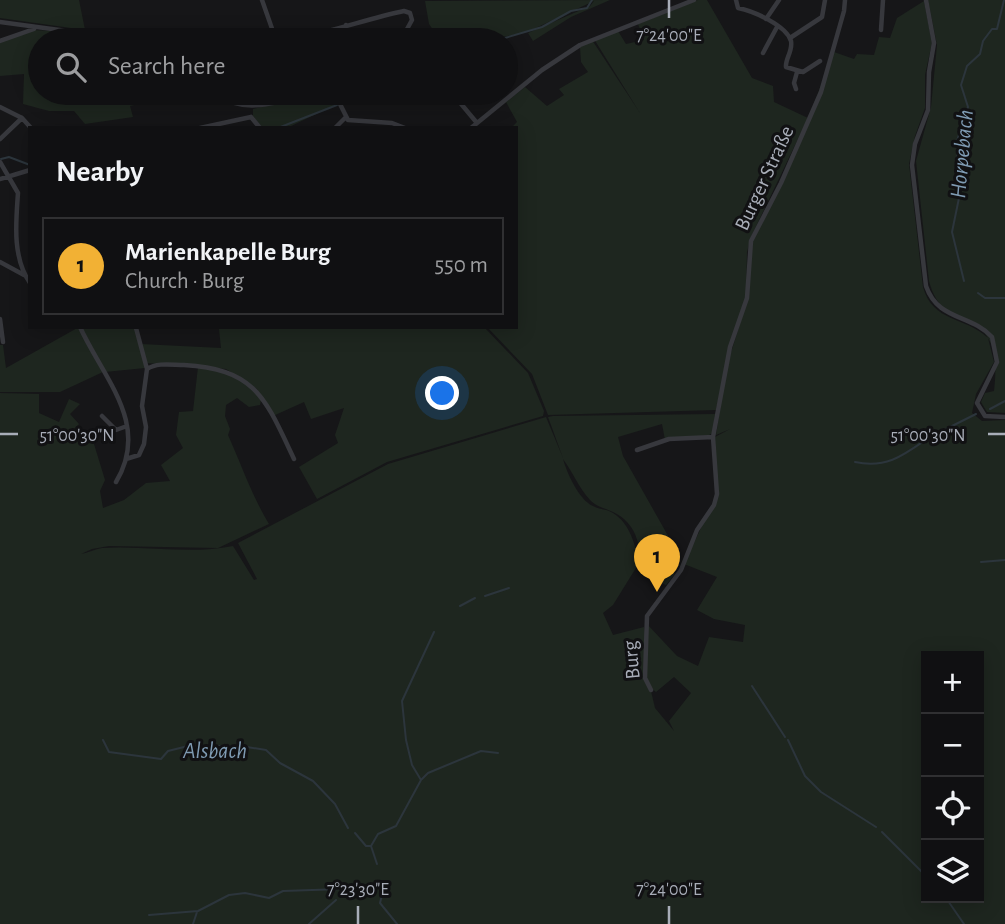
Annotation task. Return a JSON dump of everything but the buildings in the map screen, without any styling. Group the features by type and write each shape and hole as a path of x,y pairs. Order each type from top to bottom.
{"street":[{"path":"262,0 272,28"},
{"path":"518,90 580,45 694,0"},
{"path":"736,0 738,8 766,19 790,38 791,51 785,66 797,72 808,71 820,61"},
{"path":"766,19 779,0"},
{"path":"790,38 822,17 825,0"},
{"name":"Burger Straße","path":"719,413 729,354 747,298 751,241 781,183 821,92 839,32 845,0"},
{"path":"881,30 883,0"},
{"path":"926,0 934,43 929,72 928,110 915,144 912,165 926,286 942,311 981,328 992,337 997,362 978,404 985,416 1005,417"},
{"path":"337,28 365,18 404,11 411,15 412,20 408,28"},
{"path":"0,22 35,28"},
{"path":"764,53 777,27"},
{"path":"0,41 28,31"},
{"path":"796,89 797,72"},
{"path":"237,105 251,108 266,105"},
{"path":"339,105 345,118 351,121 396,126"},
{"path":"462,105 477,123"},
{"path":"473,126 499,105"},
{"path":"0,107 22,118 29,126"},
{"path":"251,108 251,117 258,126"},
{"path":"209,126 251,117"},
{"path":"0,139 22,118"},
{"path":"337,126 345,118"},
{"path":"376,126 378,122"},
{"path":"0,162 18,193 15,211 17,241 24,275"},
{"path":"0,179 28,171"},
{"path":"0,262 24,275 28,280"},
{"path":"0,319 3,342"},
{"path":"81,329 97,363 115,386 127,426 127,459 116,481"},
{"path":"127,459 139,455 144,444 142,406 148,369 136,329"},
{"path":"148,369 158,364 220,368 252,386 294,458"},
{"name":"Burg","path":"651,690 645,678 648,663 645,623 653,607 681,570 697,530 714,505 717,494 713,437 719,413"},
{"path":"102,416 116,430 127,426"},
{"path":"637,450 670,439 713,437"}],"shaded area":[{"path":"0,0 79,0 85,28 71,28 0,18"},
{"path":"610,0 571,17 533,41 528,33 590,6 594,1 518,34 518,28 432,28 425,1"},
{"path":"698,0 707,0 752,78 773,86 774,102 808,118 751,237 747,252 746,297 730,346 716,410 548,415 532,374 489,329 518,329 518,126 513,126 517,122 508,105 518,105 518,93 525,87 547,106 564,95 559,89 588,72 581,62 580,47 592,40 640,113 594,39 618,31 626,44 644,40 638,24"},
{"path":"928,0 1005,0 1005,413 987,412 981,402 985,393 994,391 995,362 991,343 982,331 947,311 937,300 929,281 916,161 931,107 937,45"},
{"path":"924,1 932,43 925,75 925,108 909,164 923,287 934,307 988,338 994,362 976,394 972,413 982,421 1005,420 1005,924 0,924 0,393 39,394 39,413 59,422 69,399 80,404 70,414 79,424 75,428 94,444 105,480 100,491 103,508 124,500 146,483 170,481 161,465 183,448 176,435 179,412 193,411 198,367 217,370 242,380 261,400 260,405 249,407 237,398 226,405 225,416 230,429 228,435 269,524 218,548 109,546 92,549 81,554 102,548 201,550 217,549 233,546 254,580 257,579 238,543 388,464 546,417 563,458 548,417 715,414 713,433 709,435 665,440 662,424 618,437 623,456 671,541 664,544 667,550 658,560 675,574 666,585 656,581 645,568 631,527 621,516 590,500 563,459 578,492 588,503 609,511 622,520 635,548 639,563 613,605 603,613 613,635 644,627 648,659 646,623 677,656 698,666 709,637 743,642 745,625 714,619 697,610 717,577 684,564 717,494 715,437 730,429 716,435 727,365 744,311 753,239 783,182 834,52 854,59 857,54 874,55 879,37 890,38 897,18","holes":["674,677 691,693 669,721 674,731 655,708 650,687 656,692"]},
{"path":"28,32 28,105 134,105 130,106 133,117 85,124 74,111 49,111 23,104 24,74 0,76 0,42"},
{"path":"270,105 335,105 291,126 260,126 253,116 253,109"},
{"path":"75,329 135,329 145,368 105,372 90,350 103,372 60,392 0,392 0,345 3,345 6,368"},
{"path":"219,329 486,329 528,373 544,411 543,416 387,462 317,499 299,467 338,443 335,435 344,408 311,419 304,402 273,416 257,389 226,369 146,363 141,344 221,348"}],"waterway":[{"path":"518,34 542,27 571,11 587,8 592,0"},
{"name":"Horpebach","path":"964,281 952,232 959,198 957,141 968,107 961,85 967,66 980,54 983,41 992,29 997,29 1004,0"},
{"path":"283,126 337,105"},
{"path":"1,159 9,157 28,164"},
{"name":"Horpebach","path":"978,293 985,298 1005,298"},
{"path":"990,409 1005,401"},
{"path":"940,432 976,414"},
{"path":"855,462 887,462 931,436"},
{"path":"981,562 1005,560"},
{"path":"485,596 509,588"},
{"path":"460,606 475,598"},
{"path":"371,846 378,834 396,826 421,780 412,765 402,701 434,632"},
{"path":"752,686 785,737"},
{"name":"Alsbach","path":"103,740 109,752 161,759 168,751 188,746 241,746 266,750 280,763 313,781 335,804 348,828"},
{"path":"788,740 805,776 821,792 876,827"},
{"path":"422,779 428,773 481,751 498,753"},
{"path":"882,832 921,871"},
{"name":"Alsbach","path":"355,833 366,846 371,846 377,864"},
{"path":"349,888 361,889"},
{"path":"149,915 198,911 229,895 245,893 269,898 283,891 342,889"},
{"name":"Alsbach","path":"382,895 380,903 397,924"},
{"path":"309,924 336,900"},
{"path":"949,903 964,924"},
{"path":"193,924 197,912"}],"place":[{"name":"Marienkapelle Burg","path":"657,592"}]}
